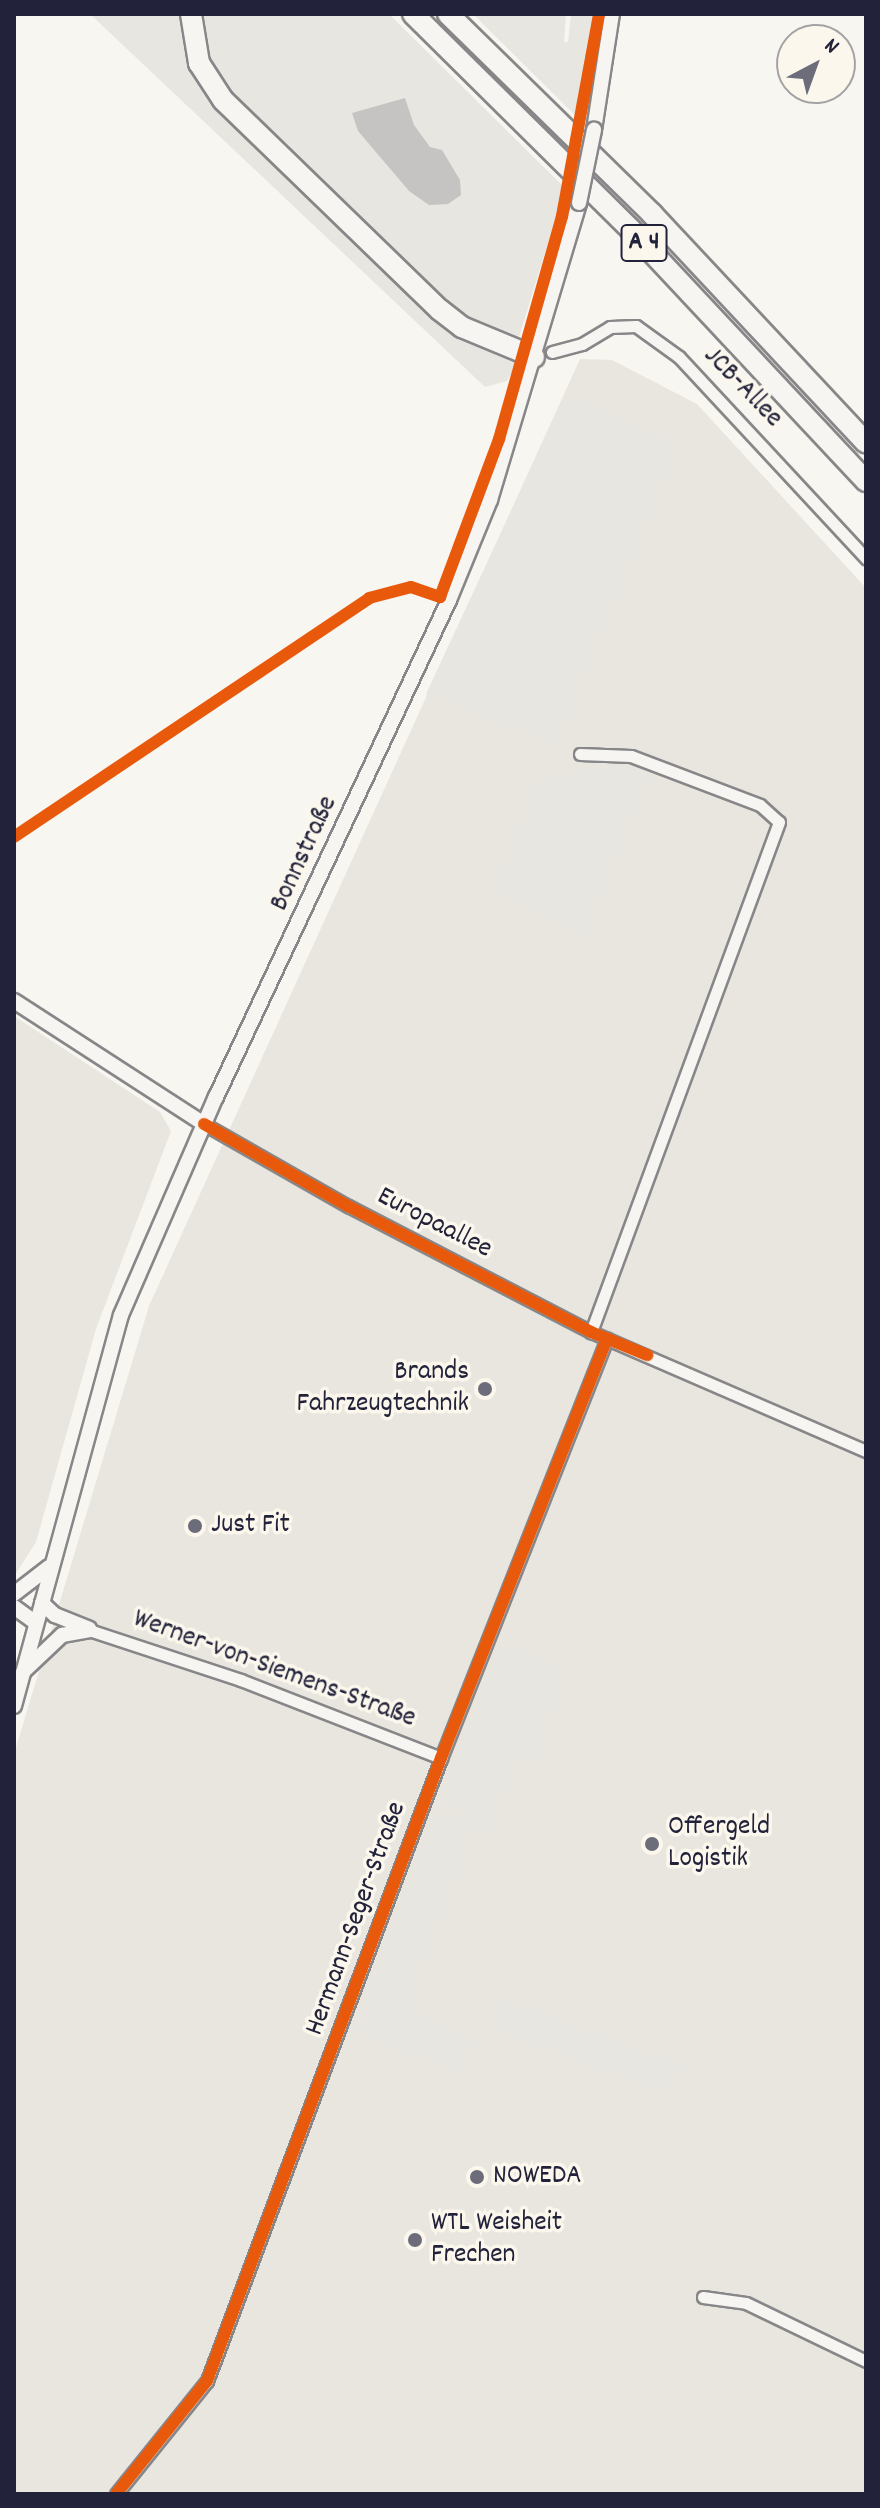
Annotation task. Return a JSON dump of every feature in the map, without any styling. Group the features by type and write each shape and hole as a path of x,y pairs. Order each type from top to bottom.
{"highway":[{"path":"191,14 199,63 223,100 440,310 462,327 543,355"},
{"name":"A 4","path":"413,14 631,230 866,481"},
{"name":"A 4","path":"448,14 652,214 866,443"}],"main road":[{"name":"Bonnstraße","path":"14,1706 121,1315 204,1124 449,600 490,500 543,355 594,130 612,14"},
{"path":"14,1001 204,1124"},
{"path":"14,1594 52,1564"},
{"path":"42,1603 55,1615 89,1630"},
{"path":"14,1607 36,1623"},
{"path":"23,1672 62,1635 89,1630"}],"street":[{"name":"JCB-Allee","path":"543,355 582,344 610,327 636,326 679,357 866,558"},
{"path":"580,754 631,756 760,805 779,822 591,1332"},
{"name":"Europaallee","path":"204,1124 348,1206 591,1332 866,1451"},
{"name":"Hermann-Seger-Straße","path":"116,2494 207,2381 441,1758 607,1339"},
{"name":"Werner-von-Siemens-Straße","path":"89,1630 241,1680 441,1758"},
{"path":"703,2297 746,2303 866,2361"}],"shaded area":[{"path":"90,14 184,14 188,52 435,315 512,358 516,366 507,381 485,387"},
{"path":"196,14 389,14 565,188 519,337 510,340 459,314 233,103 209,70"},
{"path":"473,14 566,14 564,42 568,42 571,14 597,14 580,120"},
{"path":"405,98 414,125 430,147 442,150 460,180 461,195 448,204 429,205 409,191 358,131 352,113"},
{"path":"580,359 612,360 697,404 866,588 866,2494 14,2494 14,1754 149,1306"},
{"path":"565,395 678,442 614,601 606,611 557,745 426,694"},
{"path":"623,764 651,772 581,938 492,893 536,780"},
{"path":"14,1016 160,1112 171,1131 96,1329 36,1542 15,1575 14,1629"},
{"path":"501,1644 560,1666 566,1676 534,1761 516,1755 486,1835 473,1831 405,2012 481,2041 478,2051 469,2048 461,2071 363,2036 358,2027 439,1811 456,1817 460,1809 442,1802"},
{"path":"489,1994 682,2065 669,2085 649,2088 500,2032 488,2015"}],"cycle path":[{"path":"14,837 369,598 411,587 440,597 499,439 562,216 599,14"},
{"path":"204,1124 348,1206 591,1332 647,1355"},
{"path":"116,2494 207,2381 441,1758 607,1339"}],"place":[{"name":"Brands Fahrzeugtechnik","path":"485,1389"},
{"name":"Just Fit","path":"195,1526"},
{"name":"Offergeld Logistik","path":"652,1844"},
{"name":"NOWEDA","path":"477,2177"},
{"name":"WTL Weisheit Frechen","path":"415,2240"}]}
